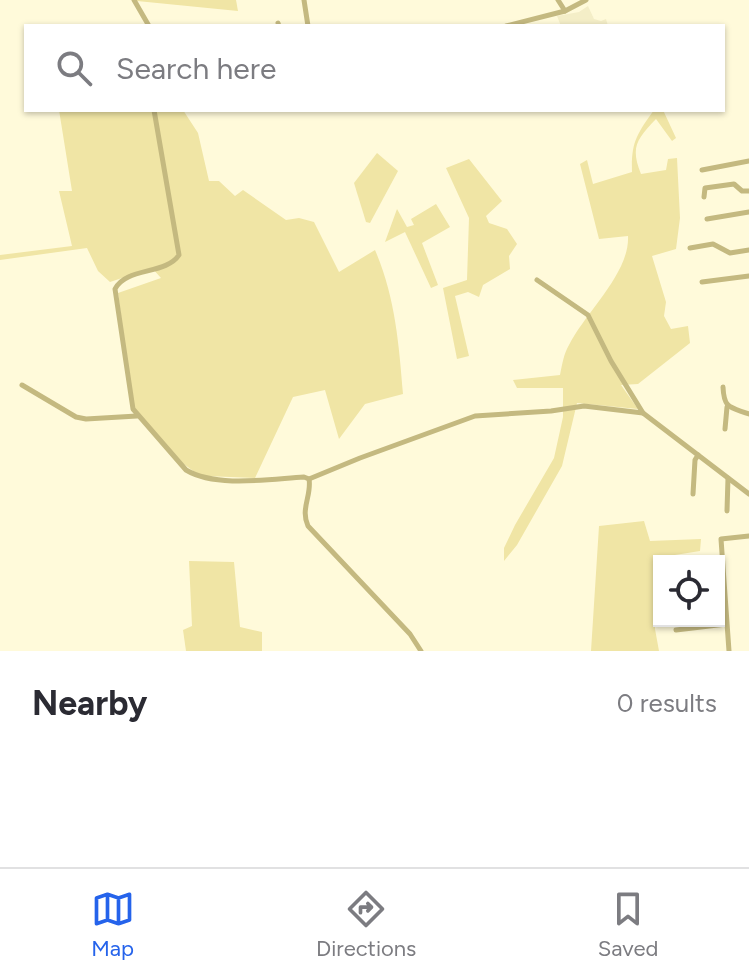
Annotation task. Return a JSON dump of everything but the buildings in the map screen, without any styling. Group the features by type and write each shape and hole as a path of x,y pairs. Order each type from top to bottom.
{"street":[{"path":"134,0 148,24"},
{"path":"304,0 308,24"},
{"path":"558,0 565,11"},
{"path":"512,24 534,16 565,11 586,0"},
{"path":"154,112 179,255 172,262 120,281 115,289 130,402 137,416 186,470 196,476 216,479 309,479 383,449 484,415 584,406 643,413"},
{"path":"702,170 749,161"},
{"path":"704,197 705,188 735,184 742,191 749,191"},
{"path":"707,219 749,212"},
{"path":"690,248 713,244 730,253 749,250"},
{"path":"702,282 749,276"},
{"path":"537,280 588,315 611,361 643,413 749,494"},
{"path":"22,385 76,417 137,416"},
{"path":"723,387 727,406 725,429"},
{"path":"727,406 749,414"},
{"path":"693,494 698,455"},
{"path":"727,511 728,477"},
{"path":"309,479 304,516 308,526 410,634 421,651"},
{"path":"729,651 721,539 749,536"},
{"path":"676,630 726,624"}],"shaded area":[{"path":"236,0 238,11 137,1"},
{"path":"588,6 594,19 606,19 607,24 560,24 557,16 579,12"},
{"path":"59,112 184,112 198,133 209,181 219,181 235,196 243,190 286,220 299,218 314,222 339,272 375,250 392,303 403,394 365,404 339,439 325,390 293,397 255,478 196,473 181,462 137,412 132,401 118,293 161,278 152,268 110,282 98,271 87,248 0,260 0,255 72,246 59,191 72,191"},
{"path":"653,112 664,112 676,138 672,141 656,119 640,138 636,157 641,174 666,170 668,159 677,158 680,218 676,249 652,256 666,302 664,316 671,329 688,326 690,343 638,384 621,385 638,409 577,403 562,466 517,545 504,561 504,548 515,525 554,458 563,417 563,388 517,388 513,380 560,375 567,348 614,278 627,250 628,236 599,239 580,164 587,160 593,184 632,172 636,139"},
{"path":"377,153 398,171 370,223 366,222 354,183"},
{"path":"469,159 502,201 486,216 489,223 507,229 517,244 509,256 510,269 483,285 479,297 468,292 455,296 469,356 457,359 443,288 467,280 469,218 446,168"},
{"path":"436,204 450,227 422,243 438,285 431,288 405,232 385,242 397,209 407,227 414,225 411,219"},
{"path":"644,521 650,541 701,539 700,551 653,555 653,627 659,651 591,651 599,526"},
{"path":"189,561 234,562 240,627 262,632 262,651 186,651 183,630 192,626"}]}
